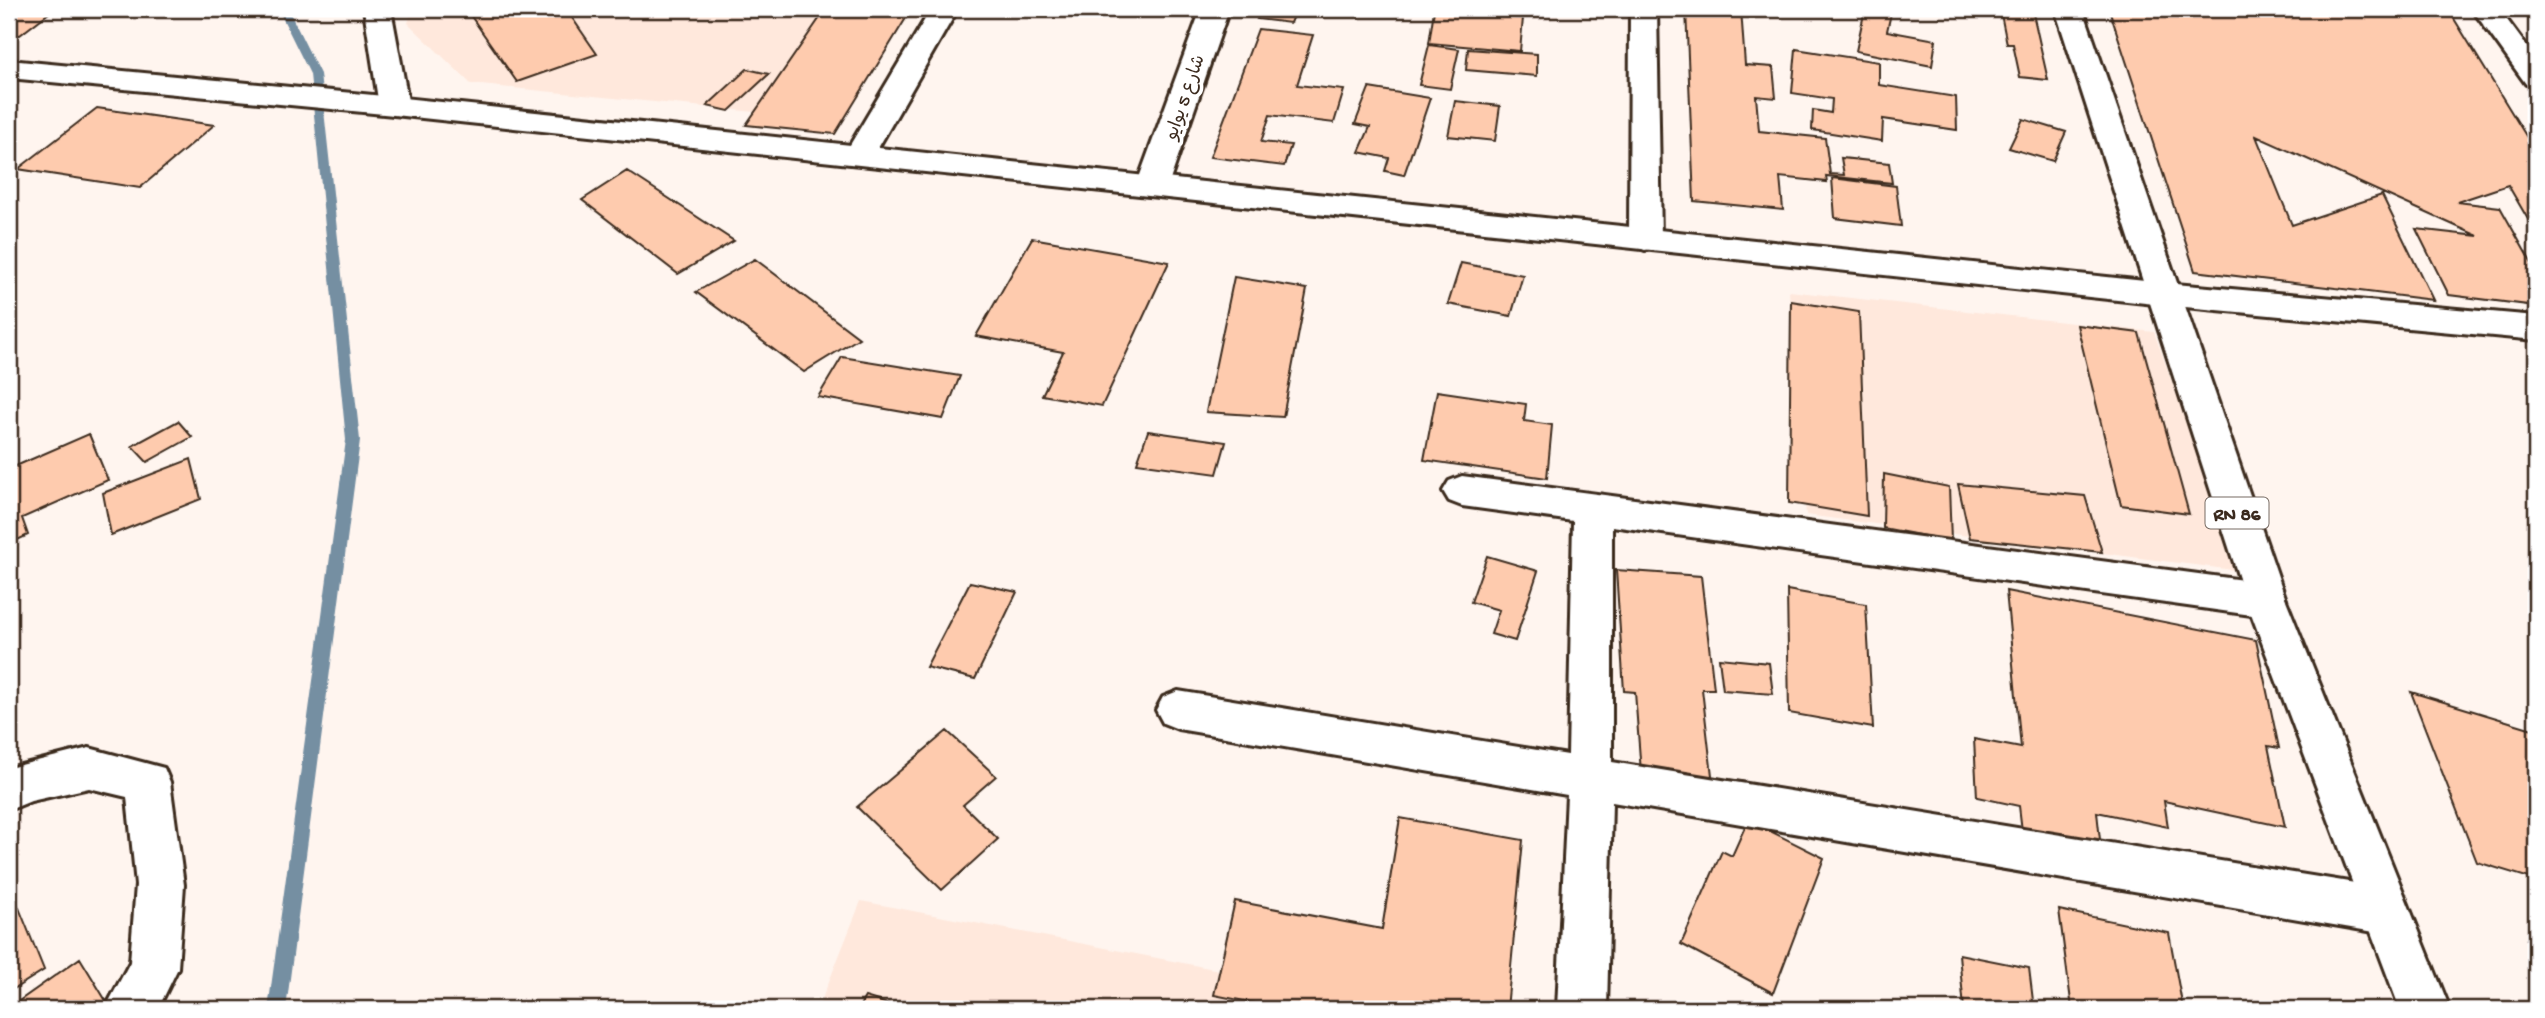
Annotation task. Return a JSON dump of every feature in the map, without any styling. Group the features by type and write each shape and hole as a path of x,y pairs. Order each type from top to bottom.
{"street":[{"path":"377,9 394,106"},
{"path":"859,155 944,9"},
{"name":"شارع 5 يوايو","path":"1152,186 1215,9"},
{"path":"1643,9 1645,239"},
{"name":"RN 86","path":"2069,9 2266,600 2425,1009"},
{"path":"2485,9 2536,78"},
{"path":"9,69 394,106 2164,293 2536,328"},
{"path":"1462,491 2266,600"},
{"path":"1582,1009 1590,779 1593,509"},
{"path":"1178,710 2386,911"},
{"path":"9,790 23,783 89,768 148,782 160,885 154,968 130,1009"}],"shaded area":[{"path":"412,9 826,9 755,112 471,84 408,23"},
{"path":"1789,291 2154,332 2241,571 1806,515"},
{"path":"861,901 1421,1009 818,1009"}],"building":[{"path":"9,9 54,9 20,35 9,34"},
{"path":"466,9 566,9 597,54 517,82"},
{"path":"826,9 911,10 835,134 746,125"},
{"path":"1262,9 1296,9 1290,23 1257,19"},
{"path":"1468,9 1515,9 1514,15"},
{"path":"1686,9 1741,9 1745,65 1773,67 1776,98 1756,96 1759,131 1825,138 1830,174 1844,175 1841,158 1889,163 1892,183 1826,176 1827,182 1780,177 1783,210 1694,201"},
{"path":"1865,9 1892,9 1887,31 1936,40 1932,66 1856,51"},
{"path":"1971,9 2032,9 2048,80 2020,77 2013,44 2007,44 2001,14"},
{"path":"2109,9 2448,9 2536,152 2536,233 2508,185 2457,202 2500,207 2536,271 2536,306 2449,295 2416,229 2478,236 2256,136 2292,225 2382,195 2433,300 2195,271"},
{"path":"1434,10 1523,18 1520,51 1429,43"},
{"path":"1258,29 1313,35 1297,85 1344,90 1334,123 1270,115 1261,142 1291,145 1284,166 1210,157"},
{"path":"1429,45 1459,49 1450,89 1419,85"},
{"path":"1468,49 1537,54 1537,76 1466,70"},
{"path":"1796,49 1879,62 1879,85 1956,97 1957,130 1883,119 1882,141 1812,130 1813,110 1831,113 1832,99 1792,93"},
{"path":"747,69 769,74 729,111 707,106"},
{"path":"1369,88 1430,98 1404,175 1385,171 1389,158 1359,152 1370,127 1355,124"},
{"path":"1455,101 1500,106 1495,141 1448,136"},
{"path":"97,108 214,125 140,188 18,169"},
{"path":"2023,119 2066,132 2053,161 2009,148"},
{"path":"627,171 734,241 678,274 582,200"},
{"path":"1832,178 1896,186 1901,226 1835,218"},
{"path":"1032,238 1169,262 1102,406 1042,395 1063,352 976,336"},
{"path":"755,259 859,338 804,372 696,292"},
{"path":"1461,263 1523,275 1511,316 1448,304"},
{"path":"1234,277 1307,289 1283,417 1206,412"},
{"path":"1791,301 1859,312 1867,516 1789,503"},
{"path":"2077,325 2139,333 2189,514 2121,505"},
{"path":"842,357 960,376 943,419 818,397"},
{"path":"1437,391 1526,404 1524,421 1552,425 1547,478 1424,460"},
{"path":"178,421 192,437 147,462 132,446"},
{"path":"1148,431 1226,442 1217,474 1137,463"},
{"path":"89,434 108,480 22,518 28,535 9,544 9,469"},
{"path":"191,459 201,499 111,535 103,493"},
{"path":"1884,474 1949,487 1951,541 1883,528"},
{"path":"1958,484 2085,496 2102,552 1970,538"},
{"path":"1487,556 1538,571 1515,641 1491,634 1499,610 1471,602"},
{"path":"1616,570 1701,576 1714,689 1702,689 1714,793 1642,786 1635,692 1624,691"},
{"path":"970,582 1017,592 975,679 926,667"},
{"path":"1787,590 1866,604 1873,728 1789,713"},
{"path":"2006,591 2256,640 2279,748 2268,746 2285,827 2164,801 2168,827 2097,812 2101,849 2022,831 2019,806 1977,797 1974,739 2021,748"},
{"path":"1719,658 1769,663 1773,694 1723,690"},
{"path":"2411,692 2536,730 2536,880 2477,862"},
{"path":"947,731 996,776 963,805 998,839 942,890 857,807"},
{"path":"1400,818 1523,840 1507,1009 1285,1009 1214,995 1235,901 1382,929"},
{"path":"1748,820 1824,858 1773,993 1681,944 1722,851 1732,856"},
{"path":"11,888 44,970 9,992 9,890"},
{"path":"2059,910 2169,933 2183,1009 2072,1009"},
{"path":"2527,940 2536,941 2536,965"},
{"path":"1959,954 2029,968 2034,1009 1964,1009"},
{"path":"80,958 111,1009 9,1009 9,1008"},
{"path":"865,997 904,1009 858,1009"}],"waterway":[{"path":"277,1009 353,440 315,74 283,9"}]}
